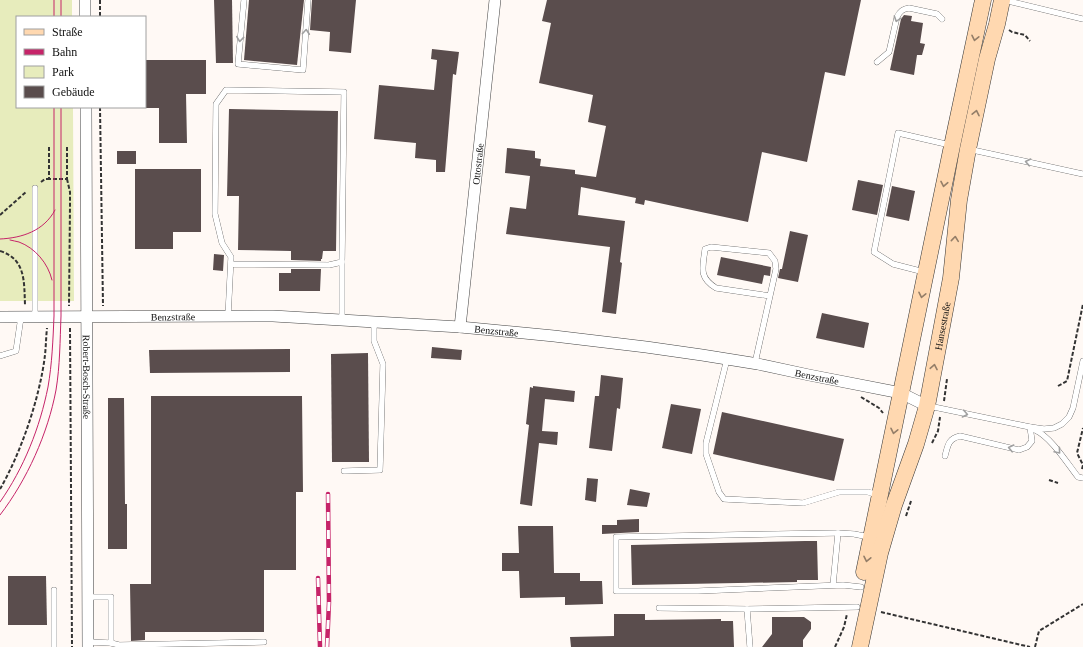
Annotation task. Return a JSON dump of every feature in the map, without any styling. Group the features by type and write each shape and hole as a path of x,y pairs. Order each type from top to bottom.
{"main road":[{"name":"Hansestraße","path":"860,647 880,553 894,505 916,444 926,406 951,278 959,200 960,147 984,0"},
{"name":"Hansestraße","path":"849,647 926,272 960,147 997,24 1002,0"}],"street":[{"path":"85,0 85,16"},
{"name":"Ottostraße","path":"460,327 495,0"},
{"name":"Robert-Bosch-Straße","path":"86,108 88,645"},
{"name":"Benzstraße","path":"0,317 273,316 460,327 600,342 755,363 902,393 926,406"}],"lane":[{"path":"244,0 238,64 303,70 308,0"},
{"path":"1002,0 1083,19"},
{"path":"877,62 889,52 899,12 909,8 937,14 942,19"},
{"path":"228,317 232,264 231,257 222,243 215,214 216,104 226,90 344,92 342,320"},
{"path":"926,272 893,264 874,252 898,133 1083,174"},
{"path":"0,356 16,351 27,317 34,187"},
{"path":"755,363 770,296 776,269 775,261 769,253 711,247 706,249 702,269 708,283 716,288 770,296"},
{"path":"232,264 329,265 342,262"},
{"path":"344,471 380,470 383,364 374,340 374,322"},
{"path":"728,359 706,443 706,454 719,492 724,499 803,503 839,492 868,492 880,495"},
{"path":"926,406 1030,427 1044,429 1054,428 1062,424 1069,417 1073,408 1083,361"},
{"path":"946,456 949,442 960,436 1019,450 1027,447 1032,441 1030,427"},
{"path":"1030,427 1042,433 1078,477 1082,478"},
{"path":"861,588 842,584 698,591 616,591 616,537 838,533 872,537"},
{"path":"833,585 838,533"},
{"path":"54,590 54,647"},
{"path":"88,597 111,597 111,643"},
{"path":"659,608 857,608"},
{"path":"747,609 750,647"},
{"path":"88,645 111,643 119,645 264,642"}],"path":[{"path":"100,0 100,16"},
{"path":"1007,27 1012,32 1025,35 1030,40"},
{"path":"100,108 104,317"},
{"path":"49,147 49,179 68,179"},
{"path":"67,147 70,192 69,316 72,647"},
{"path":"0,214 42,181"},
{"path":"0,251 6,253 15,260 20,267 24,277 27,317"},
{"path":"1058,386 1067,381 1082,316 1083,304"},
{"path":"0,489 17,455 38,393 45,356 48,316"},
{"path":"844,382 863,399 879,408 884,419"},
{"path":"1082,478 1083,465 1077,453 1083,428"},
{"path":"1049,480 1058,483"},
{"path":"1035,647 1039,631 1083,604"},
{"path":"880,612 1030,647"}],"green space":[{"path":"0,0 72,0 72,16 16,16 16,108 73,108 74,301 0,301"}],"building":[{"path":"214,0 232,0 233,63 216,63"},
{"path":"249,0 304,0 297,65 244,60"},
{"path":"312,0 356,0 351,53 329,51 330,32 310,30"},
{"path":"547,0 861,0 845,76 825,72 807,162 762,152 748,222 645,200 644,205 635,203 636,198 581,187 578,215 625,221 616,314 602,312 610,247 506,234 510,207 526,209 530,176 505,173 507,148 535,151 535,158 541,159 540,166 575,170 575,174 596,177 606,126 588,122 593,95 539,83 551,23 542,21"},
{"path":"904,15 912,16 911,21 923,23 920,43 925,44 922,55 917,55 914,75 890,70 901,19"},
{"path":"432,49 459,52 456,75 453,74 445,172 436,172 436,160 415,158 416,143 374,139 379,85 434,90 437,60 431,59"},
{"path":"146,60 206,60 206,94 186,94 187,143 159,143 159,108 146,108"},
{"path":"229,109 338,111 336,251 323,251 321,261 291,260 291,251 238,250 239,196 227,196"},
{"path":"117,151 136,151 136,164 117,164"},
{"path":"135,169 201,169 201,232 173,232 173,249 135,249"},
{"path":"858,180 883,185 877,215 852,210"},
{"path":"892,186 915,191 909,221 886,216"},
{"path":"790,231 808,235 798,282 778,278 780,269 782,269"},
{"path":"214,254 224,255 223,271 213,270"},
{"path":"721,257 771,267 770,276 764,275 762,284 717,275"},
{"path":"291,269 321,269 320,291 279,291 279,273 291,273"},
{"path":"822,313 869,323 864,348 816,338"},
{"path":"432,347 462,350 461,360 431,358"},
{"path":"290,349 290,372 150,373 149,350"},
{"path":"368,353 369,462 332,462 331,354"},
{"path":"601,375 623,378 620,409 617,408 612,451 589,448 595,396 599,396"},
{"path":"533,386 575,391 574,402 545,399 542,431 558,432 557,445 539,443 532,506 520,504 529,425 526,424 530,387 533,388"},
{"path":"151,396 302,396 303,492 296,492 296,570 264,570 264,632 145,632 145,640 131,641 130,584 151,584"},
{"path":"108,398 124,398 127,549 108,549"},
{"path":"671,404 701,409 692,454 662,448"},
{"path":"722,412 844,439 834,481 713,454"},
{"path":"587,478 598,479 596,502 585,500"},
{"path":"630,489 650,493 647,507 627,505"},
{"path":"639,519 639,532 602,534 602,525 617,525 617,520"},
{"path":"518,526 553,526 554,573 580,573 580,581 602,581 603,604 565,605 565,597 520,598 519,571 502,571 502,553 519,553"},
{"path":"817,541 818,580 797,580 797,582 632,585 631,545"},
{"path":"8,576 46,576 47,625 8,625"},
{"path":"614,614 645,614 645,620 721,619 721,621 733,621 734,647 571,647 570,637 614,636"},
{"path":"772,617 804,617 811,622 811,629 803,640 803,647 762,647 772,634"}],"tram line":[{"path":"54,0 54,16"},
{"path":"61,0 61,16"},
{"path":"0,502 9,489 30,447 36,432 48,387 54,316 54,108"},
{"path":"0,515 19,487 35,456 48,423 56,390 61,316 61,108"},
{"path":"0,239 16,237 32,232 45,223 55,210"},
{"path":"10,240 19,242 35,252 44,262 52,280"}],"railway":[{"path":"327,647 329,602 328,494"},
{"path":"318,578 320,647"}]}
